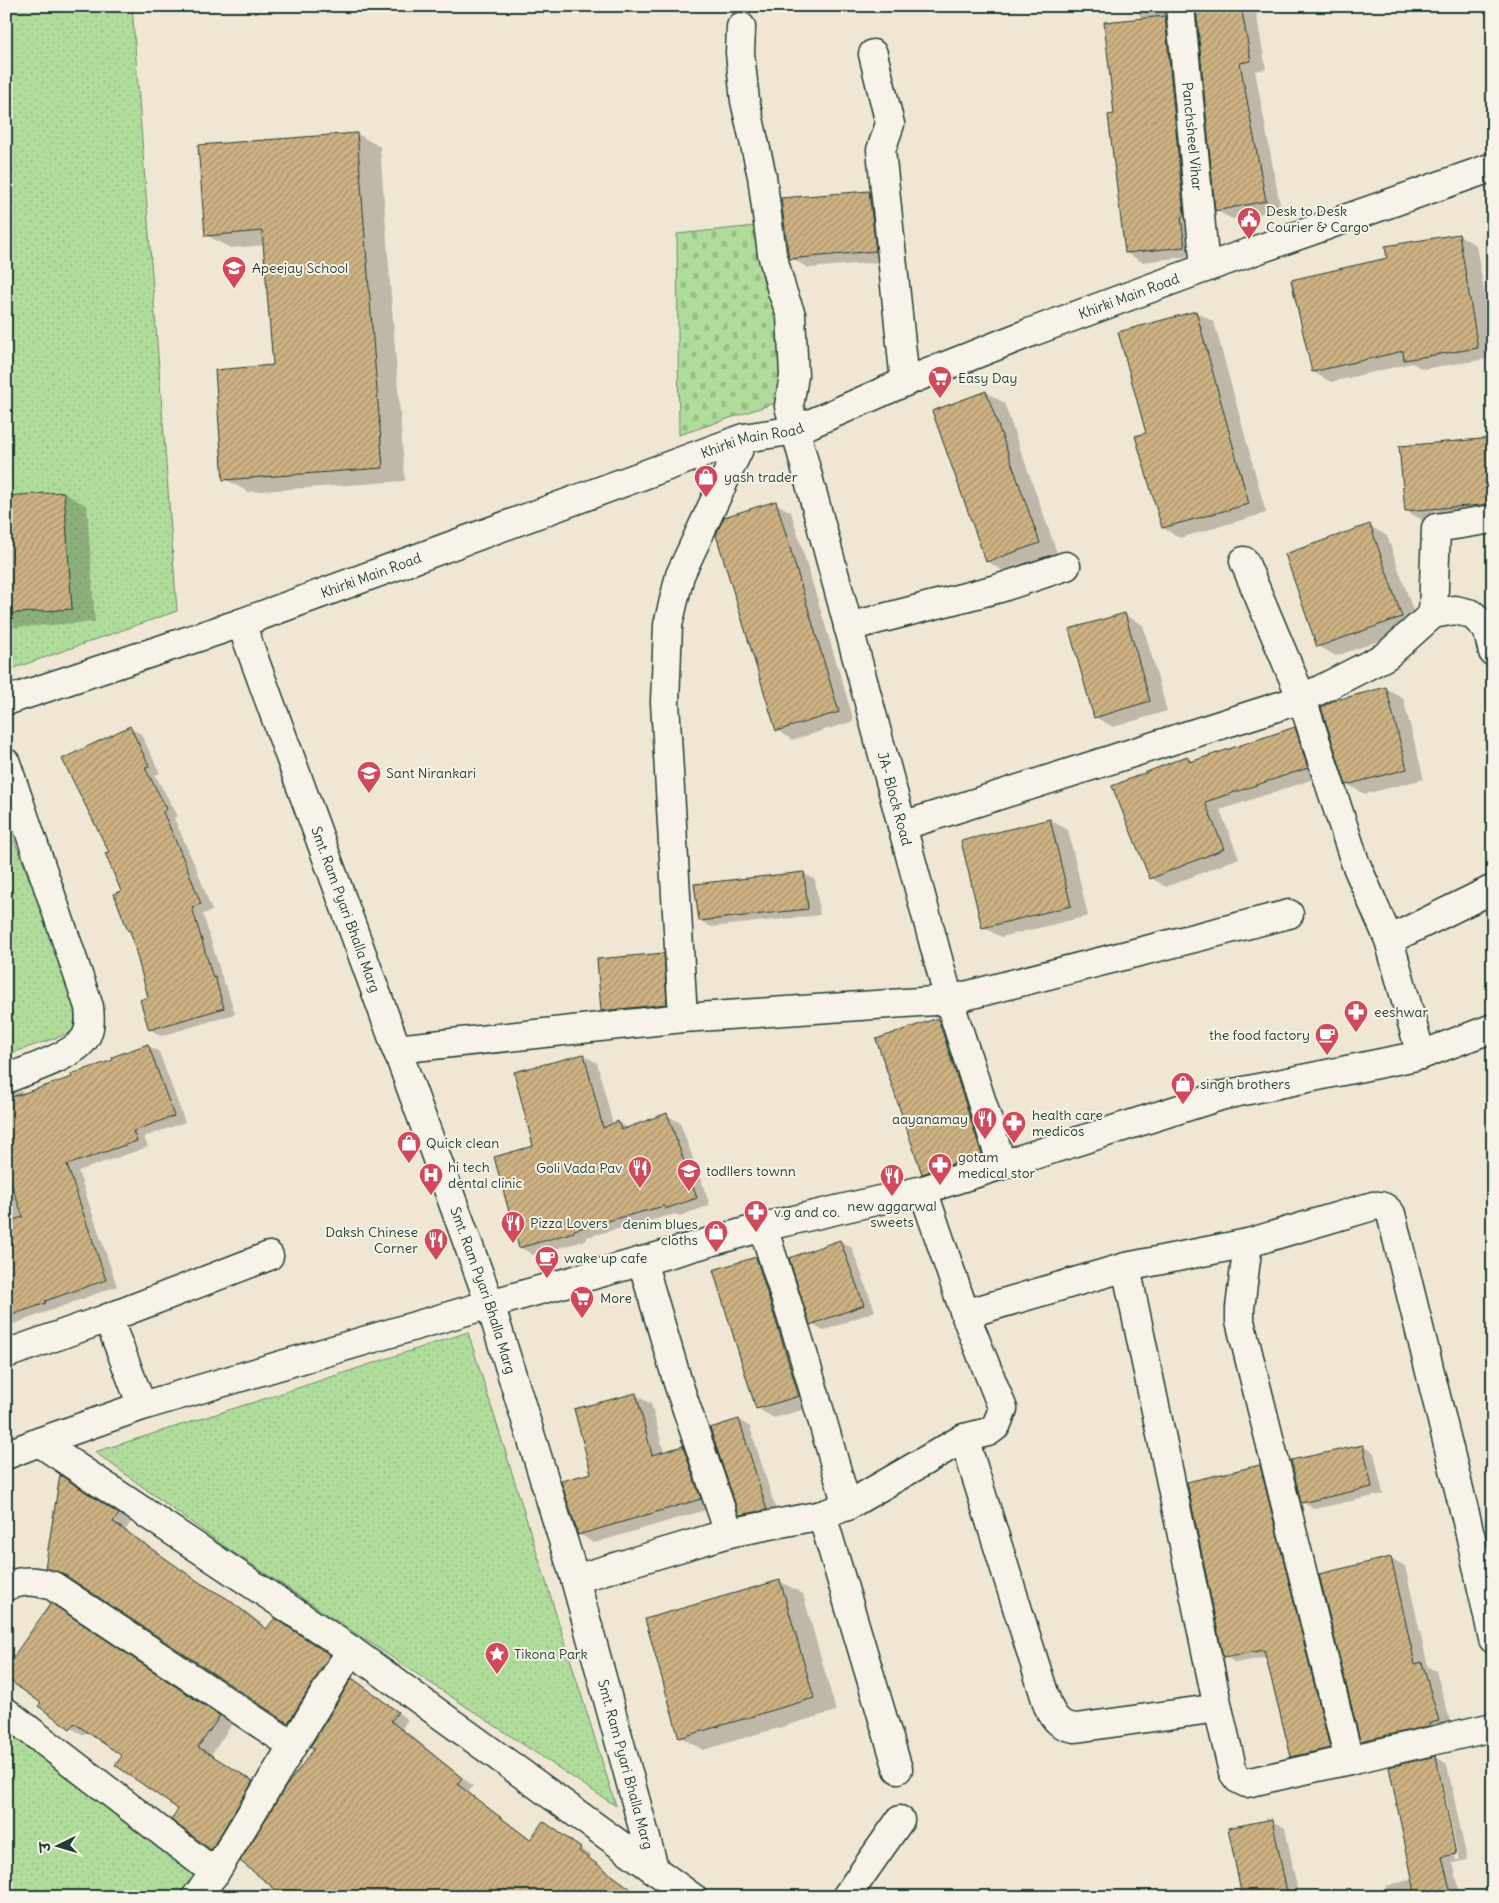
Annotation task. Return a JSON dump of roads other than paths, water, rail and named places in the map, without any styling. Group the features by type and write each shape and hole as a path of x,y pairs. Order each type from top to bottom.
{"street":[{"name":"Panchsheel Vihar","path":"1180,6 1205,268"},
{"name":"JA- Block Road","path":"741,27 740,53 746,101 762,176 772,254 791,315 794,376 789,406 949,1000 1002,1165"},
{"path":"873,54 890,124 881,150 905,382"},
{"name":"Khirki Main Road","path":"6,701 241,622 744,438 796,430 905,382 1029,333 1205,268 1493,167"},
{"path":"683,1018 665,702 668,625 680,575 744,438"},
{"path":"1433,614 1436,528 1493,519"},
{"path":"1244,561 1302,699 1355,862 1389,940 1421,1055"},
{"path":"848,627 1000,588 1066,566"},
{"path":"902,826 1302,699 1386,656 1433,614 1456,610 1472,614 1486,630 1493,652"},
{"name":"Smt. Ram Pyari Bhalla Marg","path":"241,622 490,1304 575,1579 654,1868 692,1897"},
{"path":"6,763 89,1008 90,1023 86,1038 72,1051 6,1079"},
{"path":"1389,940 1493,889"},
{"path":"396,1048 683,1018 949,1000 1289,914"},
{"path":"6,1455 142,1406 490,1304 763,1227 923,1190 1224,1095 1421,1055 1493,1028"},
{"path":"575,1579 729,1533 822,1515 847,1506 964,1438 988,1432 996,1426 1003,1409 965,1314 923,1190"},
{"path":"965,1314 1126,1267 1248,1243 1381,1205 1391,1214 1481,1533 1493,1639"},
{"path":"763,1227 802,1350 847,1506"},
{"path":"1248,1243 1240,1321 1349,1760"},
{"path":"6,1354 108,1318 268,1256"},
{"path":"642,1261 678,1383 729,1533"},
{"path":"1126,1267 1218,1708 1233,1772 1238,1779 1246,1783 1493,1727"},
{"path":"108,1318 142,1406"},
{"path":"964,1438 1048,1706 1055,1720 1064,1727 1076,1728 1218,1708"},
{"path":"40,1442 351,1650 654,1868"},
{"path":"822,1515 898,1769"},
{"path":"6,1586 24,1581 53,1586 292,1745"},
{"path":"196,1897 215,1873 351,1650"},
{"path":"6,1712 215,1873"},
{"path":"846,1897 900,1820"}],"place":[{"name":"Desk to Desk Courier & Cargo","path":"1249,240"},
{"name":"Apeejay School","path":"234,289"},
{"name":"Easy Day","path":"940,399"},
{"name":"yash trader","path":"706,498"},
{"name":"Sant Nirankari","path":"369,794"},
{"name":"eeshwar","path":"1356,1033"},
{"name":"the food factory","path":"1327,1056"},
{"name":"singh brothers","path":"1183,1105"},
{"name":"aayanamay","path":"985,1140"},
{"name":"health care medicos","path":"1014,1144"},
{"name":"Quick clean","path":"409,1164"},
{"name":"gotam medical stor","path":"940,1186"},
{"name":"Goli Vada Pav","path":"640,1189"},
{"name":"todllers townn","path":"689,1192"},
{"name":"hi tech dental clinic","path":"431,1196"},
{"name":"new aggarwal sweets","path":"892,1197"},
{"name":"v.g and co.","path":"756,1233"},
{"name":"Pizza Lovers","path":"513,1244"},
{"name":"denim blues cloths","path":"716,1253"},
{"name":"Daksh Chinese Corner","path":"436,1261"},
{"name":"wake up cafe","path":"547,1279"},
{"name":"More","path":"582,1319"},
{"name":"Tikona Park","path":"497,1675"}]}
